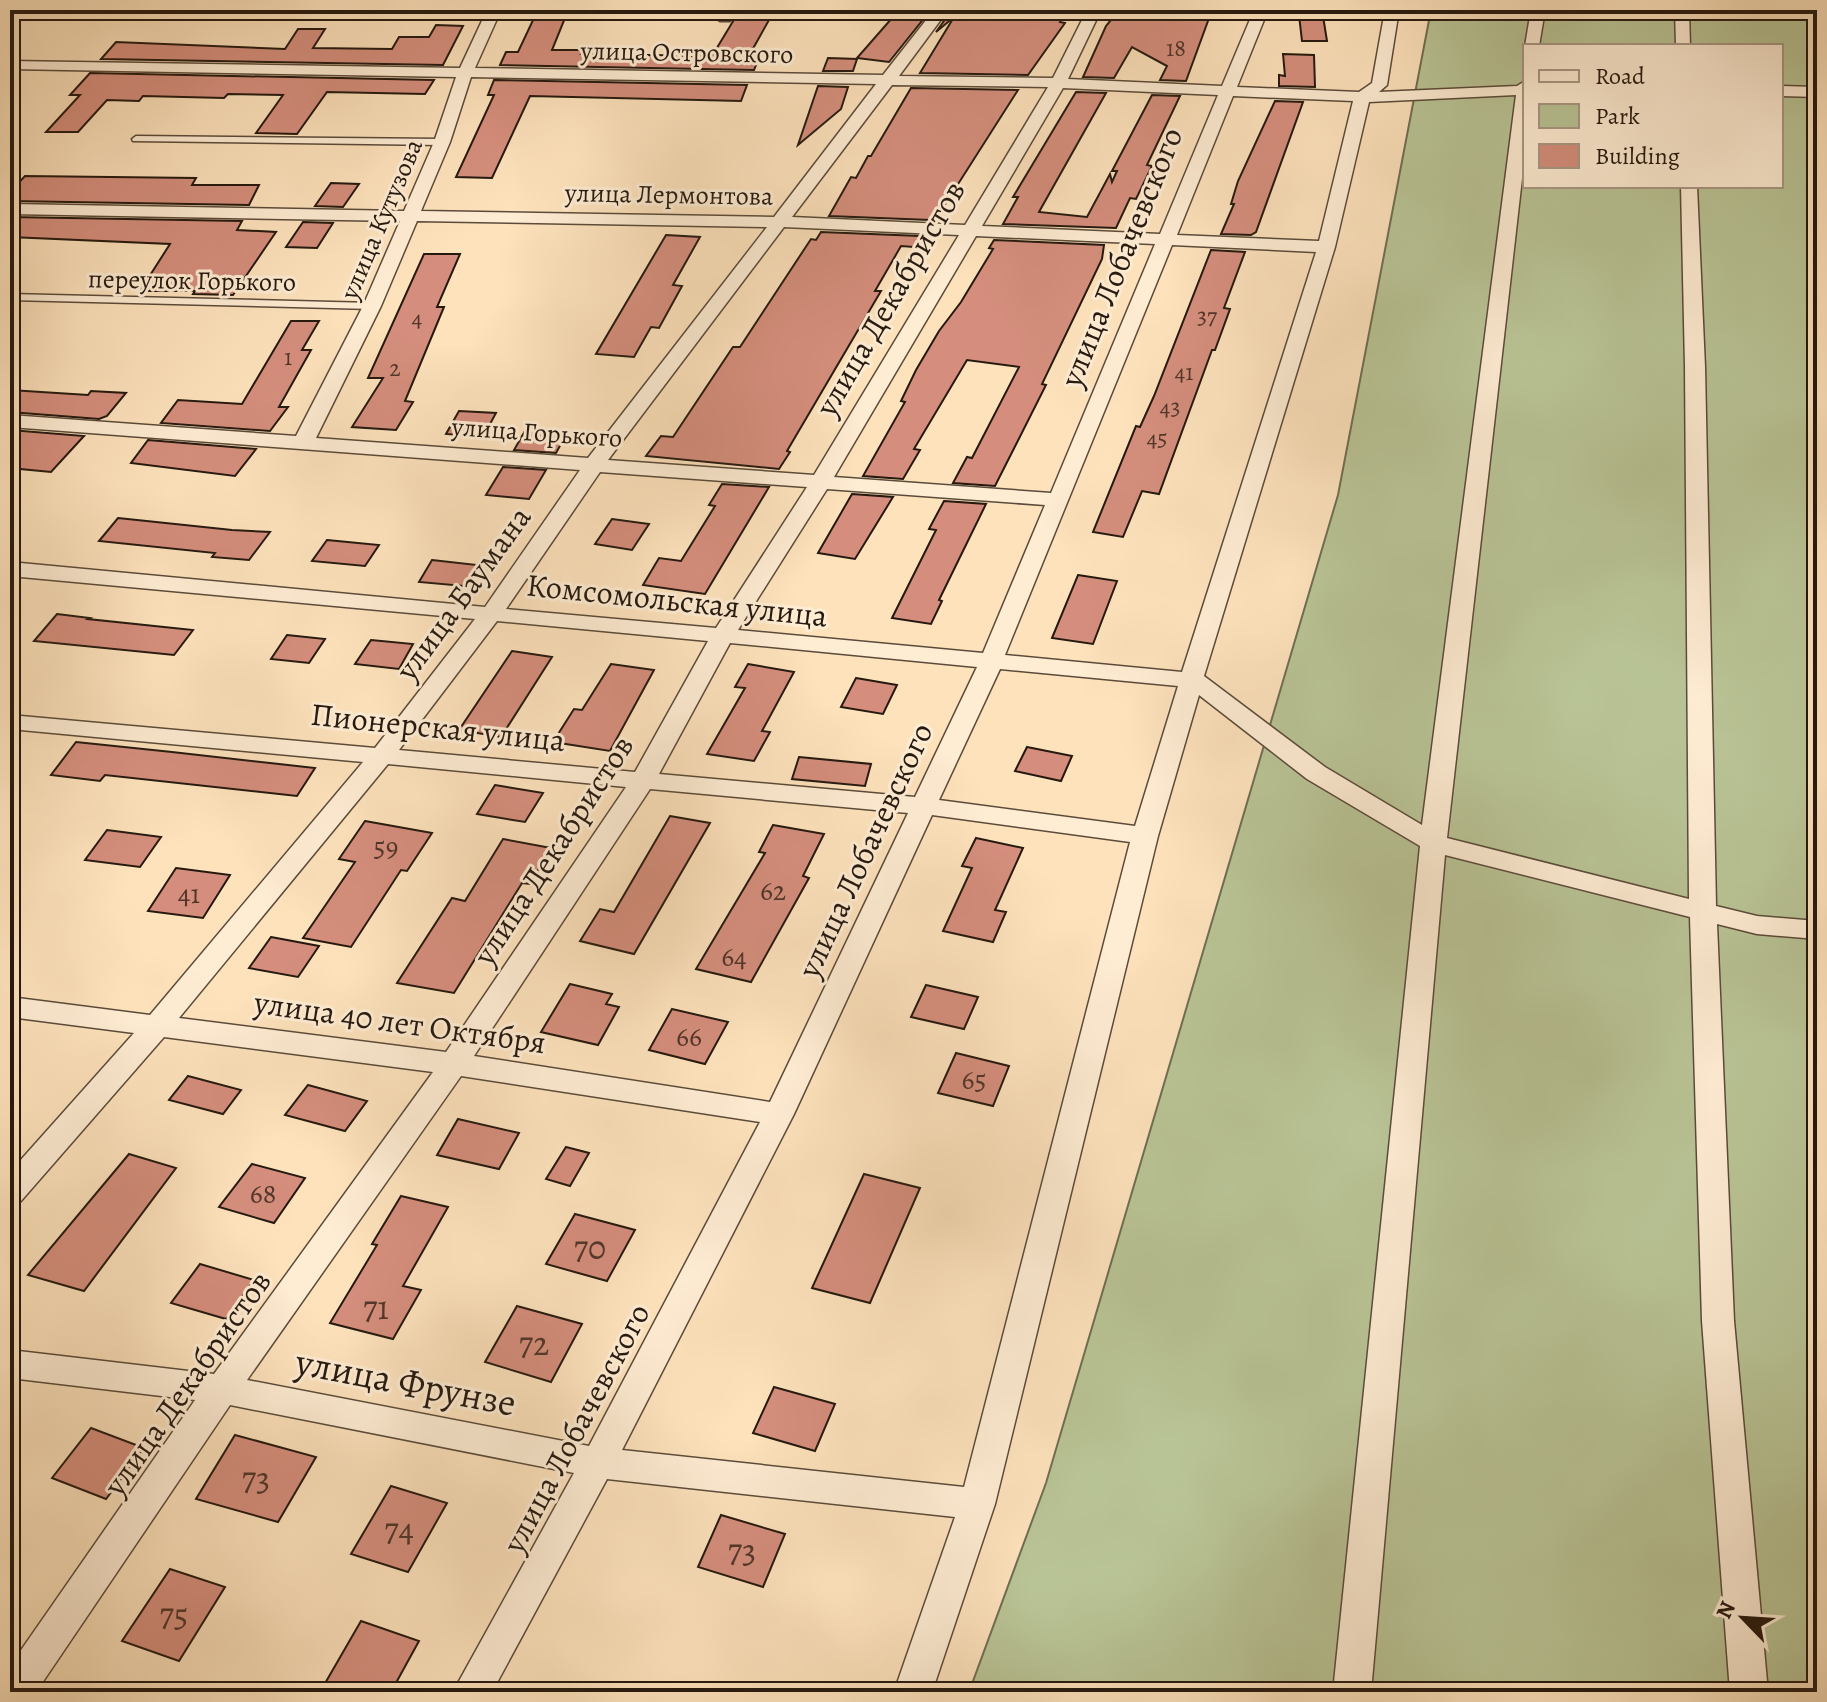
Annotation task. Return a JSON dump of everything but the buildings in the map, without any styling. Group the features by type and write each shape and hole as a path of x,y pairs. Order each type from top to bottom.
{"street":[{"path":"10,18 18,10"},
{"name":"улица Кутузова","path":"303,443 372,306 442,142 466,71 494,10"},
{"path":"711,10 725,18"},
{"name":"улица Баумана","path":"10,1193 158,1025 383,754 492,613 594,465 941,10"},
{"name":"улица Декабристов","path":"14,1692 222,1389 454,1064 642,782 722,637 822,480 1058,83 1094,10"},
{"name":"улица Лобачевского","path":"472,1692 598,1463 779,1114 991,662 1060,500 1164,237 1261,10"},
{"path":"913,1692 977,1504 1145,836 1241,514 1326,247 1362,97 1379,85 1392,10"},
{"path":"1532,44 1538,10"},
{"path":"1682,10 1683,44"},
{"name":"улица Островского","path":"10,65 1058,83 1362,97 1523,89"},
{"path":"1783,91 1817,92"},
{"path":"1352,1692 1433,843 1523,105"},
{"path":"1689,188 1695,367 1703,910 1718,1321 1749,1692"},
{"name":"улица Лермонтова","path":"10,209 778,222 1164,237 1326,247"},
{"name":"улица Горького","path":"10,421 1060,500"},
{"name":"Комсомольская улица","path":"10,569 1194,680"},
{"path":"1194,680 1316,773 1433,843 1757,925 1817,930"},
{"name":"Пионерская улица","path":"10,722 923,806 1145,836"},
{"name":"улица 40 лет Октября","path":"10,1007 454,1064 779,1114"},
{"name":"улица Фрунзе","path":"10,1364 222,1389 598,1463 977,1504"}],"lane":[{"path":"136,139 442,142"},
{"name":"переулок Горького","path":"10,297 372,306"}],"green space":[{"path":"1431,10 1817,10 1817,1692 969,1692 1046,1483 1338,495"}]}
